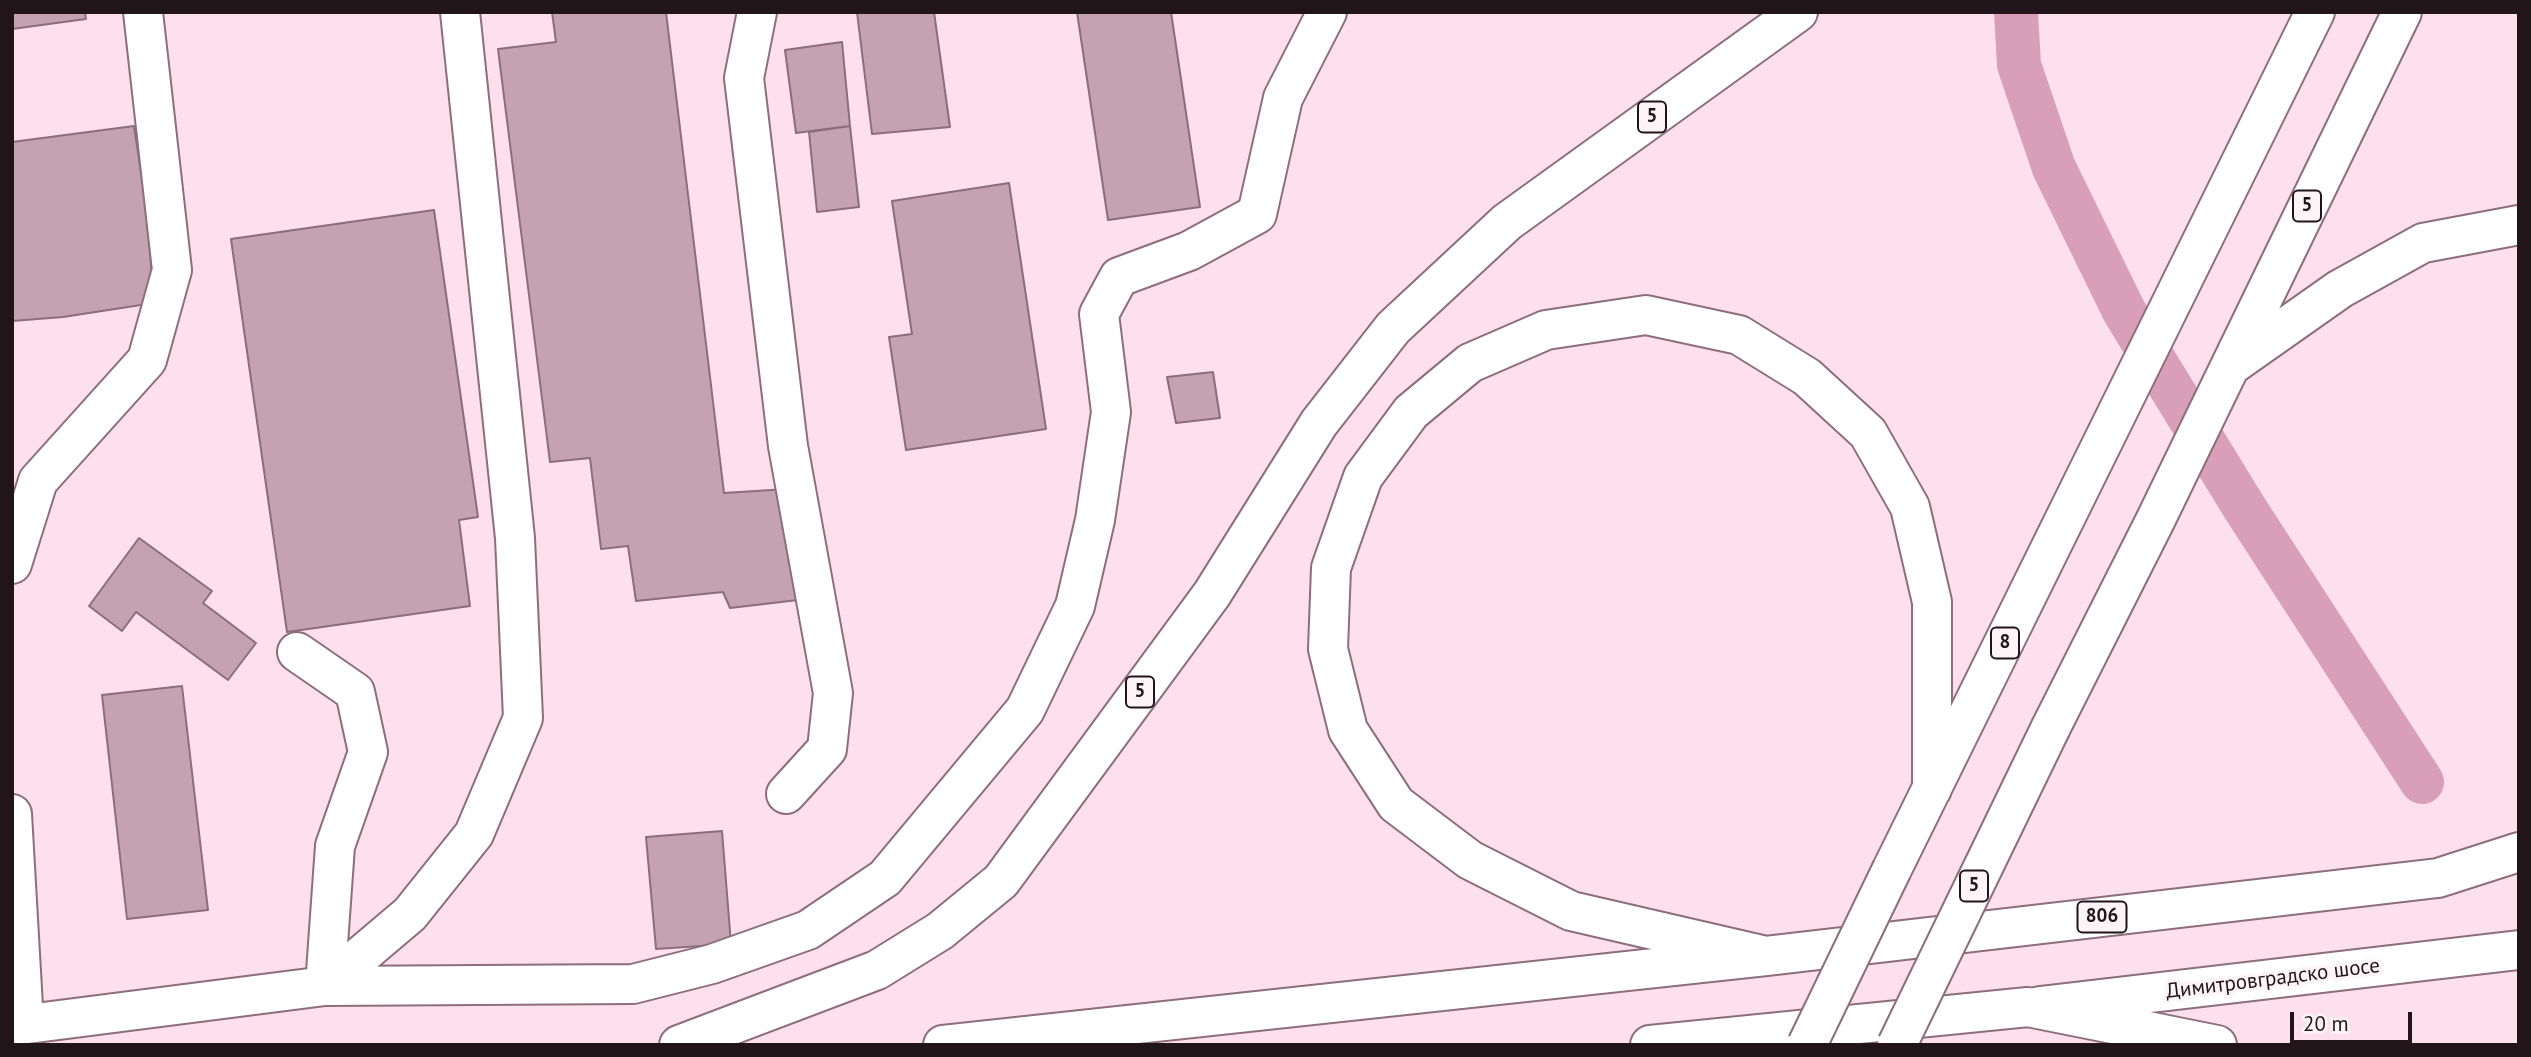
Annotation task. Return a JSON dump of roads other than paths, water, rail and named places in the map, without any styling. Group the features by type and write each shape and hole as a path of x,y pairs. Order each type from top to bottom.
{"main road":[{"path":"12,564 38,481 147,360 172,270 143,12"},
{"path":"325,986 410,914 474,834 523,718 515,538 460,12"},
{"path":"757,12 744,78 788,446 833,693 827,749 786,794"},
{"path":"12,814 18,1025 325,986 633,984 712,964 808,930 885,878 1026,710 1075,606 1095,520 1111,412 1099,314 1119,277 1189,251 1257,214 1283,99 1327,12"},
{"name":"5","path":"679,1045 877,970 940,931 1001,881 1212,594 1320,423 1394,328 1507,222 1798,12"},
{"name":"8","path":"1807,1045 2315,12"},
{"name":"5","path":"1897,1045 2402,12"},
{"path":"2220,385 2340,289 2423,243 2519,225"},
{"path":"1766,956 1571,911 1470,860 1396,804 1348,730 1328,649 1331,568 1363,477 1411,412 1469,363 1546,330 1646,315 1739,335 1807,377 1868,433 1910,507 1932,602 1933,789"},
{"path":"297,652 355,692 368,752 335,846 325,986"},
{"path":"2438,878 2519,852"},
{"name":"806","path":"1766,956 2519,869"},
{"name":"Димитровградско шосе","path":"1650,1045 2028,1007 2519,950"},
{"path":"943,1045 1766,956"},
{"path":"2028,1007 2217,1045"}],"waterway":[{"path":"2016,12 2019,65 2054,168 2124,311 2244,507 2422,782"}]}
